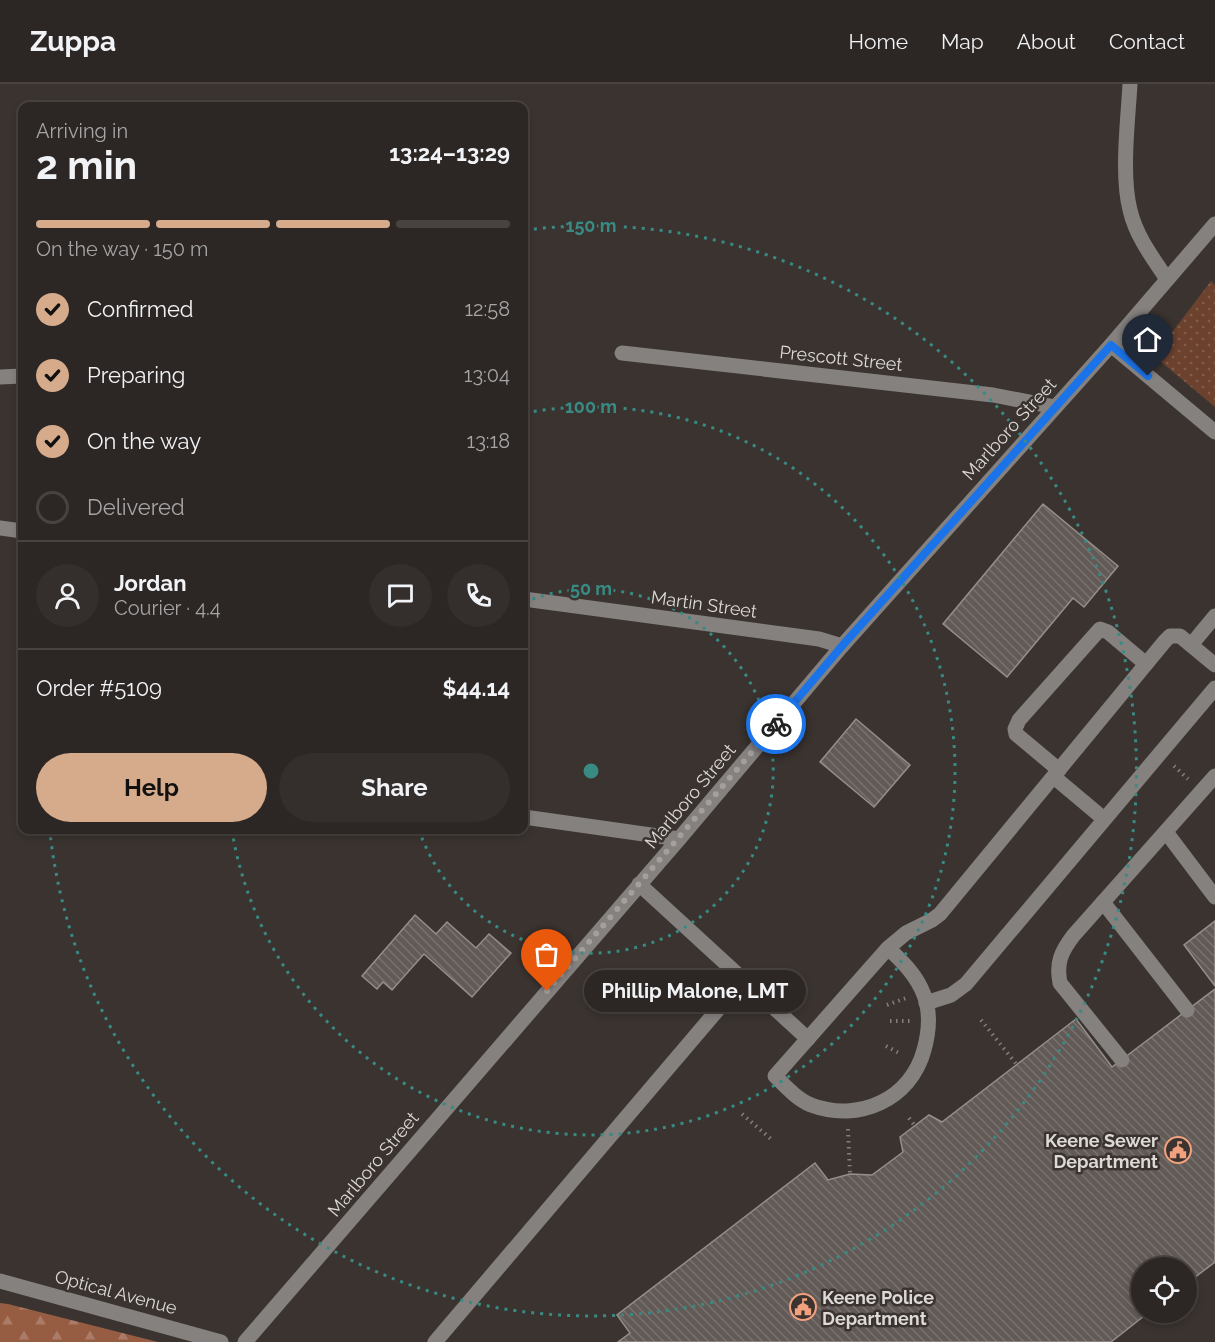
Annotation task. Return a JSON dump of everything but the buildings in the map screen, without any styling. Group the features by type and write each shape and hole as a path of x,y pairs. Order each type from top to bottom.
{"street":[{"path":"1130,84 1126,166 1130,209 1142,243 1167,279"},
{"name":"Marlboro Street","path":"245,1342 679,839 842,646 1111,345 1215,224"},
{"path":"1111,345 1215,432"},
{"name":"Prescott Street","path":"622,353 993,395 1055,407"},
{"path":"0,377 18,376"},
{"path":"0,528 18,530"},
{"name":"Martin Street","path":"528,600 819,639 842,646"},
{"path":"1191,645 1215,616"},
{"path":"1104,819 1016,734 1015,729 1019,720 1100,629 1108,632 1146,664"},
{"path":"888,948 903,962 919,984 926,1003 928,1026 918,1068 903,1089 894,1096 868,1108 838,1110 811,1105 775,1076 888,948 906,933 940,914 1170,636 1180,636 1215,665"},
{"path":"926,1003 951,995 966,984 1215,688"},
{"path":"1122,1060 1060,983 1059,959 1064,948 1103,902 1215,776"},
{"path":"528,819 679,839"},
{"path":"1166,832 1215,897"},
{"path":"639,884 808,1039"},
{"path":"1103,902 1187,1010"},
{"path":"435,1342 743,980"},
{"name":"Optical Avenue","path":"0,1281 221,1342"}],"path":[{"path":"981,1020 1017,1065"},
{"path":"742,1114 771,1139"},
{"path":"909,1118 915,1126"},
{"path":"849,1149 850,1174"}],"green space":[{"path":"0,1303 8,1304 158,1342 0,1342"}],"shaded area":[{"path":"1211,281 1215,285 1215,407 1154,356"}],"way so far":[{"path":"547,991 776,724"}],"place":[{"name":"Phillip Malone, LMT","path":"547,991"},
{"name":"Keene Sewer Department","path":"1178,1150"},
{"name":"Keene Police Department","path":"803,1307"}],"route":[{"path":"776,724 842,646 1111,345 1148,376"}]}
